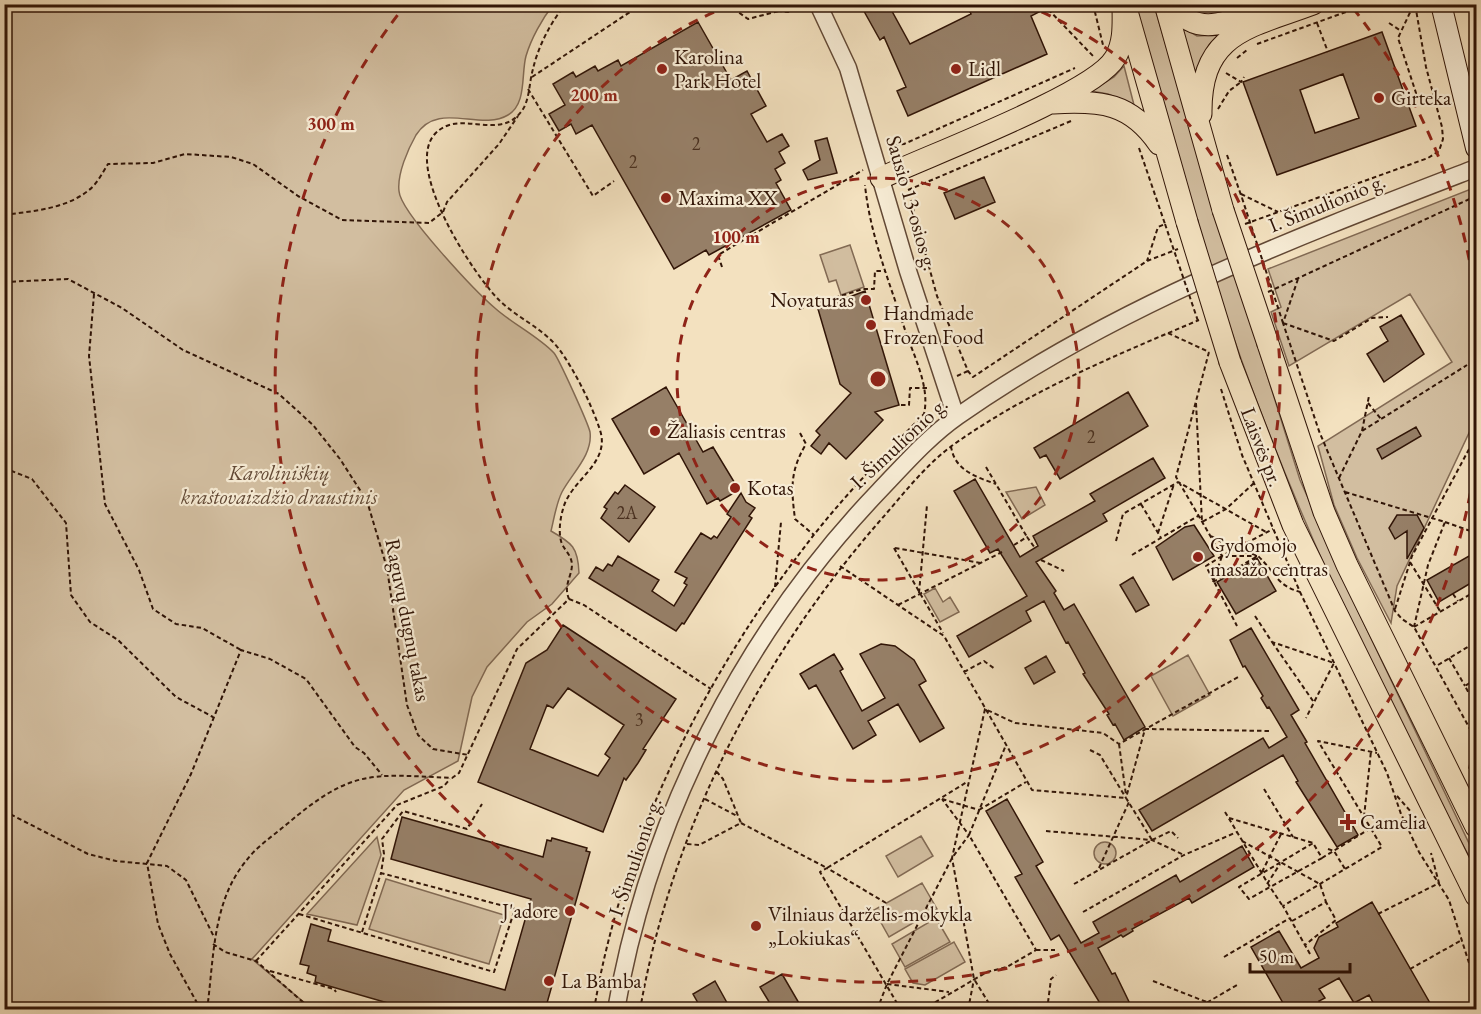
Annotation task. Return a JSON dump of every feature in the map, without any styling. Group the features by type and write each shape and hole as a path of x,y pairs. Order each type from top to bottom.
{"main road":[{"path":"873,173 1050,103 1105,62 1120,47 1124,4"},
{"name":"Laisvės pr.","path":"1124,4 1187,222 1221,362 1293,525 1476,896"},
{"name":"Laisvės pr.","path":"1165,4 1223,210 1305,459 1338,544 1476,828"},
{"path":"1174,4 1188,19 1209,26 1221,25 1275,4"},
{"path":"1441,4 1476,148"},
{"path":"1202,139 1203,82 1220,47 1229,38 1242,31 1315,14"},
{"path":"1050,103 1081,101 1120,108 1148,128 1167,155"},
{"name":"Laisvės pr.","path":"1462,864 1476,915"}],"street":[{"name":"Sausio 13-osios g.","path":"818,4 848,68 873,173 956,417"},
{"name":"I. Šimulionio g.","path":"616,1010 639,908 656,857 683,788 729,696 788,601 815,563 894,475 956,417 1106,326 1214,272 1476,168"}],"path":[{"path":"4,215 43,209 73,201 91,189 108,164 153,163 185,154 231,157 253,164 298,196 342,220 429,223 443,212 447,202 499,144 526,105 531,78 551,27 566,4"},
{"path":"531,78 642,4"},
{"path":"726,4 748,19 779,11 788,12 803,4"},
{"path":"773,4 779,11"},
{"path":"916,8 922,4"},
{"path":"1043,4 1096,59 1105,62 1093,4"},
{"path":"1233,61 1252,46 1315,14 1368,4"},
{"path":"1408,106 1415,99 1416,93 1398,38 1414,4"},
{"path":"1245,224 1428,158 1439,151 1443,139 1442,128 1426,67 1414,4"},
{"path":"1315,14 1328,52"},
{"path":"1389,23 1401,31"},
{"path":"884,142 904,144 1085,63"},
{"path":"1220,78 1229,66"},
{"path":"1224,71 1241,82"},
{"path":"1214,107 1215,113 1229,91 1244,77"},
{"path":"528,89 593,196 614,181"},
{"path":"520,114 503,125 453,123 434,136 429,147 427,166 431,190 486,286 515,314 549,337 560,350 600,431 601,446 597,458 563,507 559,534 563,546 571,556 572,571 566,583 569,599"},
{"path":"1078,120 1066,121 908,190 937,296 968,371 973,377 1147,261 1180,249"},
{"path":"1223,146 1344,492 1395,611 1414,627 1476,736 1476,741"},
{"path":"1139,147 1201,331"},
{"path":"722,267 718,255 849,176 873,173"},
{"path":"1241,196 1278,212"},
{"path":"800,433 806,444 797,459 791,485 795,519 814,535 870,469 924,414 925,390 869,213"},
{"path":"1147,261 1158,227 1165,224"},
{"path":"799,309 863,289 874,289 875,271 886,271"},
{"name":"Raguvų dugnų takas","path":"4,282 68,279 122,308 183,350 279,394 313,425 340,459 367,501 387,568 407,705 418,735 433,749 470,755"},
{"path":"1283,323 1299,279"},
{"path":"94,294 89,356 105,504 139,570 153,609 176,624 202,628 241,650 270,659 306,680 355,747 364,753 382,775"},
{"path":"1283,323 1334,341 1372,318 1388,317"},
{"path":"1168,333 1209,352 1221,362"},
{"path":"1205,341 1209,352 1176,477 1221,556 1213,582"},
{"path":"1362,431 1467,365"},
{"path":"1219,383 1254,483 1300,592 1377,753 1419,852 1449,900 1476,985"},
{"path":"901,405 909,405 910,388 925,390"},
{"path":"1339,478 1362,431 1370,396"},
{"path":"1196,400 1203,496 1202,522"},
{"path":"1368,403 1381,419"},
{"path":"1395,611 1410,562 1476,436"},
{"path":"640,1010 646,974 673,879 717,772 774,663 840,566 923,471 951,446 952,453 970,475 997,485"},
{"path":"986,467 1035,548"},
{"path":"4,468 32,479 66,523 71,595 90,622 118,640 176,697 213,717"},
{"path":"1116,541 1123,514 1178,482"},
{"path":"1178,482 1266,532"},
{"path":"1202,522 1226,509 1254,483"},
{"path":"1158,532 1174,484"},
{"path":"1344,492 1476,533"},
{"path":"1141,504 1161,538"},
{"path":"919,593 927,505"},
{"path":"1132,555 1198,516"},
{"path":"774,590 781,522"},
{"path":"1414,627 1423,583 1445,522"},
{"path":"1237,626 1206,566 1273,529"},
{"path":"1210,535 1234,549 1258,556 1271,568 1284,587 1300,592"},
{"path":"1014,545 1028,537"},
{"path":"981,563 923,555 894,548 1032,790 1126,798"},
{"path":"897,606 1002,552"},
{"path":"1221,556 1258,556"},
{"path":"1213,582 1258,556"},
{"path":"1041,560 1064,571"},
{"path":"1410,562 1440,611"},
{"path":"840,566 944,636"},
{"path":"1414,627 1476,591"},
{"path":"1453,594 1458,601"},
{"path":"569,599 584,605 711,689"},
{"path":"256,961 397,805 444,786 459,774 470,755 517,649 569,599"},
{"path":"1255,616 1314,702"},
{"path":"1272,642 1334,663"},
{"path":"1437,666 1476,642"},
{"path":"201,1010 170,954 158,924 147,863 191,774 241,650"},
{"path":"1449,658 1476,706"},
{"path":"964,672 984,661 995,669"},
{"path":"1306,718 1334,663"},
{"path":"1119,744 1239,676"},
{"path":"1465,686 1476,680"},
{"path":"985,709 1015,723 1102,733 1119,744 1126,798"},
{"path":"985,709 952,858 974,979 993,1010"},
{"path":"1145,729 1272,732"},
{"path":"1126,798 1145,729"},
{"path":"1476,736 1469,769 1476,783"},
{"path":"1283,906 1382,847 1318,741 1377,753"},
{"path":"877,1010 886,984 952,858 969,835 1006,745"},
{"path":"1090,750 1100,755 1152,840"},
{"path":"1364,818 1371,751"},
{"path":"717,772 723,779 741,823 827,868 886,903"},
{"path":"207,1010 214,938 233,881 255,850 316,800 334,788 353,780 382,775 452,778"},
{"path":"979,810 1027,781"},
{"path":"901,1010 820,872 968,782"},
{"path":"1264,789 1293,837"},
{"path":"1395,794 1412,813"},
{"path":"705,799 738,816"},
{"path":"942,799 979,810"},
{"path":"942,799 969,835 1036,950"},
{"path":"1098,870 1129,802"},
{"path":"362,932 381,873 384,854 382,839 403,812 467,829 482,804"},
{"path":"4,811 88,854 116,861 167,866 186,880 214,938"},
{"path":"1225,812 1260,874 1283,906 1310,954"},
{"path":"1229,818 1313,843 1322,858"},
{"path":"687,844 699,845 741,823"},
{"path":"1313,843 1239,887 1250,899 1268,886 1299,871 1371,828"},
{"path":"1046,831 1152,840 1184,855"},
{"path":"1074,884 1171,831 1178,838"},
{"path":"1083,912 1184,855 1237,832"},
{"path":"1260,874 1282,833"},
{"path":"1242,841 1320,884 1326,902 1336,920 1305,945"},
{"path":"1328,849 1334,851 1345,869"},
{"path":"594,1010 613,923 637,850"},
{"path":"1431,853 1439,883"},
{"path":"1268,886 1281,861"},
{"path":"298,914 494,972 515,909 381,873"},
{"path":"1378,914 1439,883"},
{"path":"1224,957 1326,902"},
{"path":"1410,969 1462,940"},
{"path":"213,944 225,952 256,961 312,1010"},
{"path":"922,1010 974,979 1019,962 1036,950 1055,950"},
{"path":"267,971 334,989 336,992"},
{"path":"1047,1010 1051,979 1056,975"},
{"path":"968,1010 974,979"},
{"path":"1153,981 1227,1010"},
{"path":"886,984 951,993"},
{"path":"1194,1010 1239,984"}],"green space":[{"name":"Karoliniškių kraštovaizdžio draustinis","path":"5,4 553,5 537,29 528,50 521,96 514,110 497,119 447,118 425,125 416,135 407,154 401,170 399,191 412,216 441,252 496,309 554,353 567,378 588,426 590,440 581,464 560,497 551,531 569,543 575,551 579,573 552,604 527,622 487,667 472,697 458,761 404,790 252,959 312,1009 5,1009"},
{"path":"1132,5 1154,5 1300,480 1359,613 1476,858 1476,869 1355,633 1276,451 1219,294"},
{"path":"1175,23 1197,36 1218,35 1209,45 1195,73"},
{"path":"1124,66 1134,105 1108,94 1091,91 1114,77"},
{"path":"1476,187 1476,418 1397,586 1391,623 1357,558 1334,505 1318,446 1452,362 1410,294 1289,366 1271,312 1281,307 1268,269"},
{"path":"850,245 864,287 841,295 836,280 829,282 820,255"},
{"path":"1036,487 1045,505 1022,519 1006,492"},
{"path":"935,588 943,602 950,597 959,612 940,622 924,594"},
{"path":"1188,655 1210,695 1173,716 1151,676"},
{"path":"921,836 933,856 898,877 886,856"},
{"path":"377,837 381,855 357,925 307,914"},
{"path":"1105,842 1113,845 1116,853 1113,861 1105,864 1097,861 1094,853 1097,845"},
{"path":"386,879 504,915 489,964 369,929"},
{"path":"922,883 937,909 889,937 874,910"},
{"path":"936,918 950,942 905,967 892,944"},
{"path":"954,942 965,962 925,985 913,983 905,969"}],"building":[{"name":"Lidl","path":"860,4 888,4 910,44 971,14 968,8 977,4 1036,4 1039,12 1031,16 1047,54 908,116 897,91 906,87 884,37 880,40"},
{"path":"698,22 731,80 747,71 766,106 751,114 767,142 782,134 789,146 779,152 785,163 775,169 781,180 776,183 791,210 709,255 706,250 674,269 592,125 576,134 571,124 559,131 549,114 565,105 553,84 573,72 576,77 595,66 598,71 618,60 621,66"},
{"name":"Girteka","path":"1382,32 1416,126 1277,175 1243,82","holes":["1343,74 1359,118 1315,133 1300,90"]},
{"path":"827,138 837,173 808,180 803,170 820,160 815,141"},
{"path":"984,177 995,202 955,219 944,193"},
{"path":"865,291 899,405 875,412 883,420 846,459 829,443 821,454 811,446 820,435 816,431 851,393 840,384 818,309"},
{"path":"1401,315 1424,354 1384,382 1367,354 1388,341 1380,327"},
{"name":"Žaliasis centras","path":"666,387 703,452 713,447 739,490 720,501 718,498 707,504 679,453 644,474 612,419"},
{"path":"1128,392 1148,426 1060,479 1046,455 1040,458 1034,448"},
{"path":"1416,427 1421,436 1382,459 1377,449"},
{"path":"1153,458 1165,478 1103,514 1107,521 1036,562 1056,591 1054,593 1064,610 1074,604 1145,727 1124,740 1083,674 1085,673 1044,601 1026,611 1031,621 969,657 957,636 1027,596 998,549 990,553 954,491 975,479 1020,557 1038,546 1033,536 1095,501 1090,494"},
{"path":"625,485 655,507 629,542 601,518 607,509 604,507 615,492 618,494"},
{"path":"741,493 746,502 755,508 749,516 752,518 684,624 682,623 676,631 589,578 596,567 603,571 608,564 612,566 618,556 659,580 652,591 674,606 687,585 684,583 687,578 675,572 701,533 711,539 714,536 717,538 731,517 727,514"},
{"path":"1397,515 1417,515 1424,528 1407,559 1407,531 1395,539 1389,528"},
{"path":"1194,525 1214,556 1173,580 1156,547 1185,527"},
{"path":"1476,552 1476,580 1439,602 1427,580"},
{"path":"1257,558 1276,591 1236,614 1217,582"},
{"path":"1133,577 1149,605 1136,612 1120,585"},
{"path":"563,625 676,699 643,749 646,750 638,763 626,780 624,778 603,832 478,782 526,663 547,650","holes":["568,688 624,725 605,754 610,758 598,776 530,749 547,705 553,708"]},
{"path":"1251,628 1299,710 1291,715 1358,835 1337,847 1296,782 1298,781 1283,755 1152,831 1139,810 1263,738 1269,748 1287,737 1261,698 1263,696 1245,666 1243,667 1230,640"},
{"path":"881,644 895,646 914,660 926,681 919,685 944,728 920,742 898,704 868,721 876,735 853,749 816,685 809,689 800,674 834,654 843,669 840,671 862,711 885,698 860,654"},
{"path":"1046,656 1055,672 1034,684 1025,668"},
{"path":"1007,799 1043,862 1036,866 1081,943 1099,933 1093,922 1176,875 1180,882 1242,846 1254,867 1192,903 1189,898 1132,929 1133,931 1123,937 1121,935 1098,948 1112,974 1115,973 1133,1010 1104,1010 1059,935 1051,940 1015,877 1022,874 986,811"},
{"path":"402,817 543,857 547,840 551,841 552,838 587,848 586,851 590,852 545,1010 412,1010 315,982 316,976 307,973 309,966 300,964 311,924 331,930 328,941 505,990 531,899 391,859"},
{"path":"1372,902 1434,1010 1377,1010 1369,995 1354,1003 1339,978 1319,989 1325,998 1319,1001 1324,1010 1287,1010 1251,947 1279,931 1301,968 1319,958 1314,948 1319,937 1338,927 1336,923"},
{"path":"782,974 803,1010 774,1010 760,987"},
{"path":"715,981 731,1010 702,1010 693,994"}],"place":[{"name":"Karolina Park Hotel","path":"662,69"},
{"name":"Lidl","path":"956,69"},
{"name":"Girteka","path":"1379,98"},
{"name":"Maxima XX","path":"666,198"},
{"name":"Novaturas","path":"866,300"},
{"name":"Handmade Frozen Food","path":"871,325"},
{"name":"Žaliasis centras","path":"655,431"},
{"name":"Kotas","path":"735,488"},
{"name":"Gydomojo masažo centras","path":"1198,557"},
{"name":"Camelia","path":"1348,822"},
{"name":"J'adore","path":"570,911"},
{"name":"Vilniaus darželis-mokykla „Lokiukas“","path":"756,926"},
{"name":"La Bamba","path":"549,981"}]}
